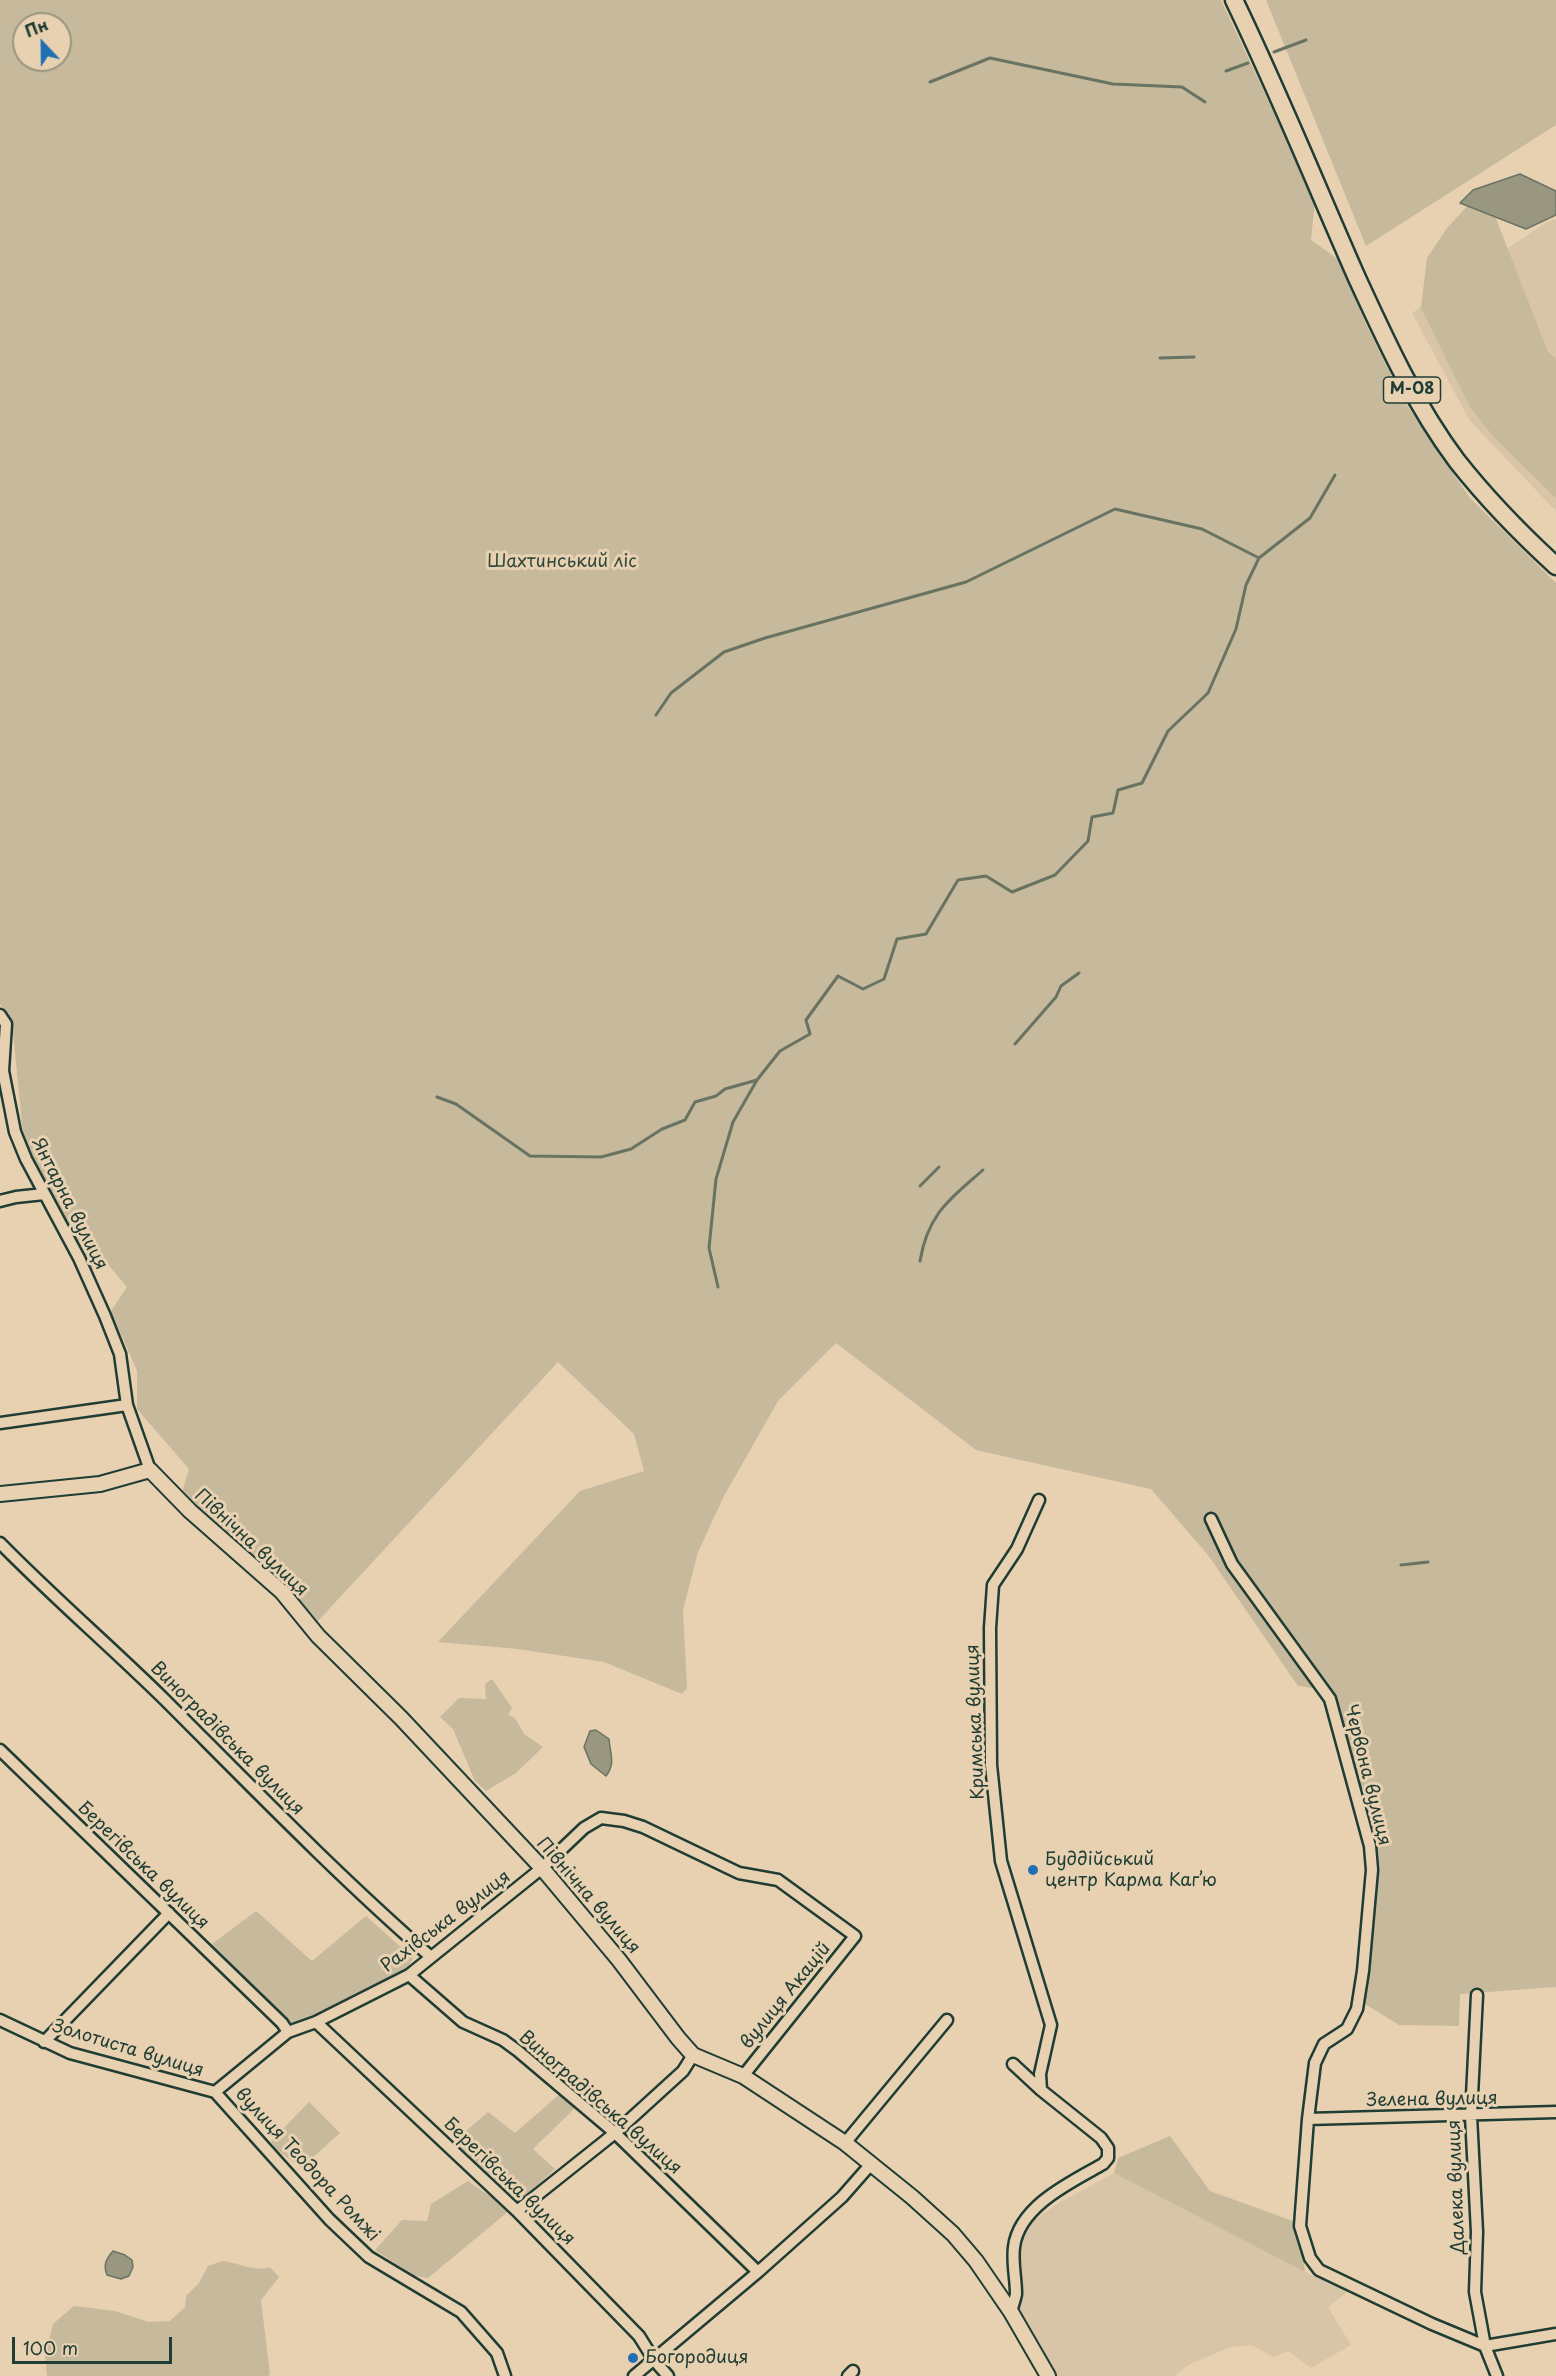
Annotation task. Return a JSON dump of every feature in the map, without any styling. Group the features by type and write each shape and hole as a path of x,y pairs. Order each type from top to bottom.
{"highway":[{"name":"М-08","path":"1234,0 1384,338 1416,398 1456,459 1478,486 1502,514 1556,566"}],"street":[{"name":"Янтарна вулиця","path":"0,1015 6,1024 3,1071 5,1108 44,1194 79,1258 105,1316 120,1354 127,1406"},
{"path":"0,1201 44,1194"},
{"path":"0,1423 127,1406"},
{"name":"Північна вулиця","path":"127,1406 150,1470 190,1511 282,1592 318,1636 401,1718 542,1868 619,1960 693,2055 743,2076 845,2143 953,2234 976,2261 1011,2312 1048,2376"},
{"path":"0,1494 100,1484 150,1470"},
{"name":"Кримська вулиця","path":"1040,1500 1017,1549 993,1585 990,1628 990,1755 1001,1861 1051,2025 1040,2074 1041,2090"},
{"name":"Червона вулиця","path":"1211,1519 1232,1563 1330,1699 1371,1846 1372,1870 1363,1971 1357,2009 1347,2029 1324,2044 1315,2063 1308,2119 1300,2226 1310,2258 1319,2270 1432,2324 1485,2346"},
{"name":"Виноградівська вулиця","path":"0,1543 49,1593 164,1700 364,1898 430,1957"},
{"name":"Берегівська вулиця","path":"0,1750 169,1912 282,2023 288,2032"},
{"name":"Рахівська вулиця","path":"216,2092 288,2032 316,2022 374,1995 409,1975 542,1868 584,1828 601,1818 624,1821 643,1827 739,1873 778,1880 855,1936"},
{"path":"44,2042 169,1912"},
{"name":"вулиця Акацій","path":"743,2076 855,1936"},
{"name":"Виноградівська вулиця","path":"409,1975 463,2022 503,2040 518,2051 615,2133 758,2272"},
{"name":"Далека вулиця","path":"1477,1995 1471,2116 1477,2232 1475,2292 1485,2346 1497,2376"},
{"name":"Золотиста вулиця","path":"0,2020 70,2053 216,2092"},
{"path":"845,2143 947,2020"},
{"name":"Берегівська вулиця","path":"316,2022 517,2211 639,2336 654,2360 668,2376"},
{"path":"517,2211 615,2133 683,2071 693,2055"},
{"path":"1011,2312 1016,2295 1012,2266 1014,2245 1022,2222 1054,2192 1103,2164 1108,2158 1108,2148 1101,2138 1041,2090 1013,2064"},
{"name":"вулиця Теодора Ромжі","path":"216,2092 329,2219 369,2256 461,2312 497,2353 505,2376"},
{"name":"Зелена вулиця","path":"1308,2119 1556,2112"},
{"path":"634,2376 758,2272 842,2197 871,2164"},
{"path":"1485,2346 1556,2334"}],"shaded area":[{"path":"1520,174 1556,191 1556,215 1526,229 1460,203 1473,190"},
{"path":"1556,219 1556,511 1470,421 1412,313 1547,222"},
{"path":"596,1730 609,1739 612,1763 606,1776 591,1764 584,1747 590,1731"},
{"path":"1114,2173 1311,2275 1349,2291 1328,2307 1351,2345 1311,2368 1288,2351 1274,2357 1251,2345 1231,2347 1190,2364 1174,2376 1056,2376 1019,2309 1021,2295 1017,2265 1020,2239 1033,2221 1059,2203"},
{"path":"113,2251 132,2260 133,2267 129,2276 121,2279 107,2275 106,2262"}],"green space":[{"name":"Шахтинський ліс","path":"0,0 1221,0 1315,200 1311,240 1338,259 1366,324 1404,401 1470,498 1556,583 1556,1987 1460,1994 1459,2026 1399,2025 1365,2004 1378,1856 1333,1691 1298,1686 1208,1555 1151,1489 976,1450 836,1343 778,1401 724,1496 698,1552 683,1610 687,1688 682,1694 604,1662 518,1649 438,1642 580,1491 644,1471 634,1434 558,1362 317,1622 278,1582 182,1493 189,1469 137,1409 137,1371 111,1311 127,1287 105,1261 89,1270 24,1145 12,1022 0,1004"},
{"path":"1266,0 1556,0 1556,125 1366,246"},
{"path":"1484,188 1548,352 1556,359 1556,498 1493,436 1470,407 1421,308 1427,258 1447,228"},
{"path":"492,1679 512,1708 508,1715 515,1718 524,1734 543,1747 516,1773 486,1791 475,1781 453,1729 440,1717 459,1698 486,1699 485,1684"},
{"path":"256,1911 312,1961 366,1916 413,1958 407,1969 312,2017 289,2025 212,1944"},
{"path":"562,2092 576,2107 533,2149 555,2169 516,2205 452,2143 488,2112 515,2133"},
{"path":"309,2102 340,2133 301,2168 275,2148 271,2141"},
{"path":"1170,2136 1210,2191 1293,2221 1302,2250 1305,2272 1114,2173 1118,2158"},
{"path":"468,2181 510,2210 428,2278 415,2276 375,2250 402,2220 427,2221 431,2204"},
{"path":"222,2261 252,2268 270,2267 279,2277 261,2300 270,2374 268,2376 47,2376 45,2356 53,2324 74,2306 115,2311 149,2322 170,2321 185,2307 186,2296 199,2283 208,2266"}],"waterway":[{"path":"1274,52 1306,40"},
{"path":"930,82 990,58 1113,84 1182,87 1205,102"},
{"path":"1226,71 1248,63"},
{"path":"1160,358 1194,357"},
{"path":"437,1097 456,1104 530,1156 601,1157 631,1149 662,1129 685,1120 695,1102 716,1096 725,1089 757,1080 780,1051 810,1034 806,1020 838,976 863,989 884,979 897,939 926,934 958,880 986,876 1012,892 1055,875 1088,841 1092,817 1113,813 1118,790 1142,783 1168,731 1208,693 1236,629 1246,585 1259,558 1310,518 1335,475"},
{"path":"656,715 671,693 724,652 765,638 966,582 1115,509 1202,529 1259,558"},
{"path":"1015,1044 1056,997 1061,986 1079,973"},
{"path":"718,1287 709,1248 716,1179 733,1122 757,1080"},
{"path":"920,1186 939,1167"},
{"path":"920,1261 928,1231 934,1219 950,1200 983,1170"},
{"path":"1401,1565 1428,1562"}],"place":[{"name":"Буддійський центр Карма Кагʼю","path":"1033,1870"},
{"name":"Богородиця","path":"633,2358"}]}
